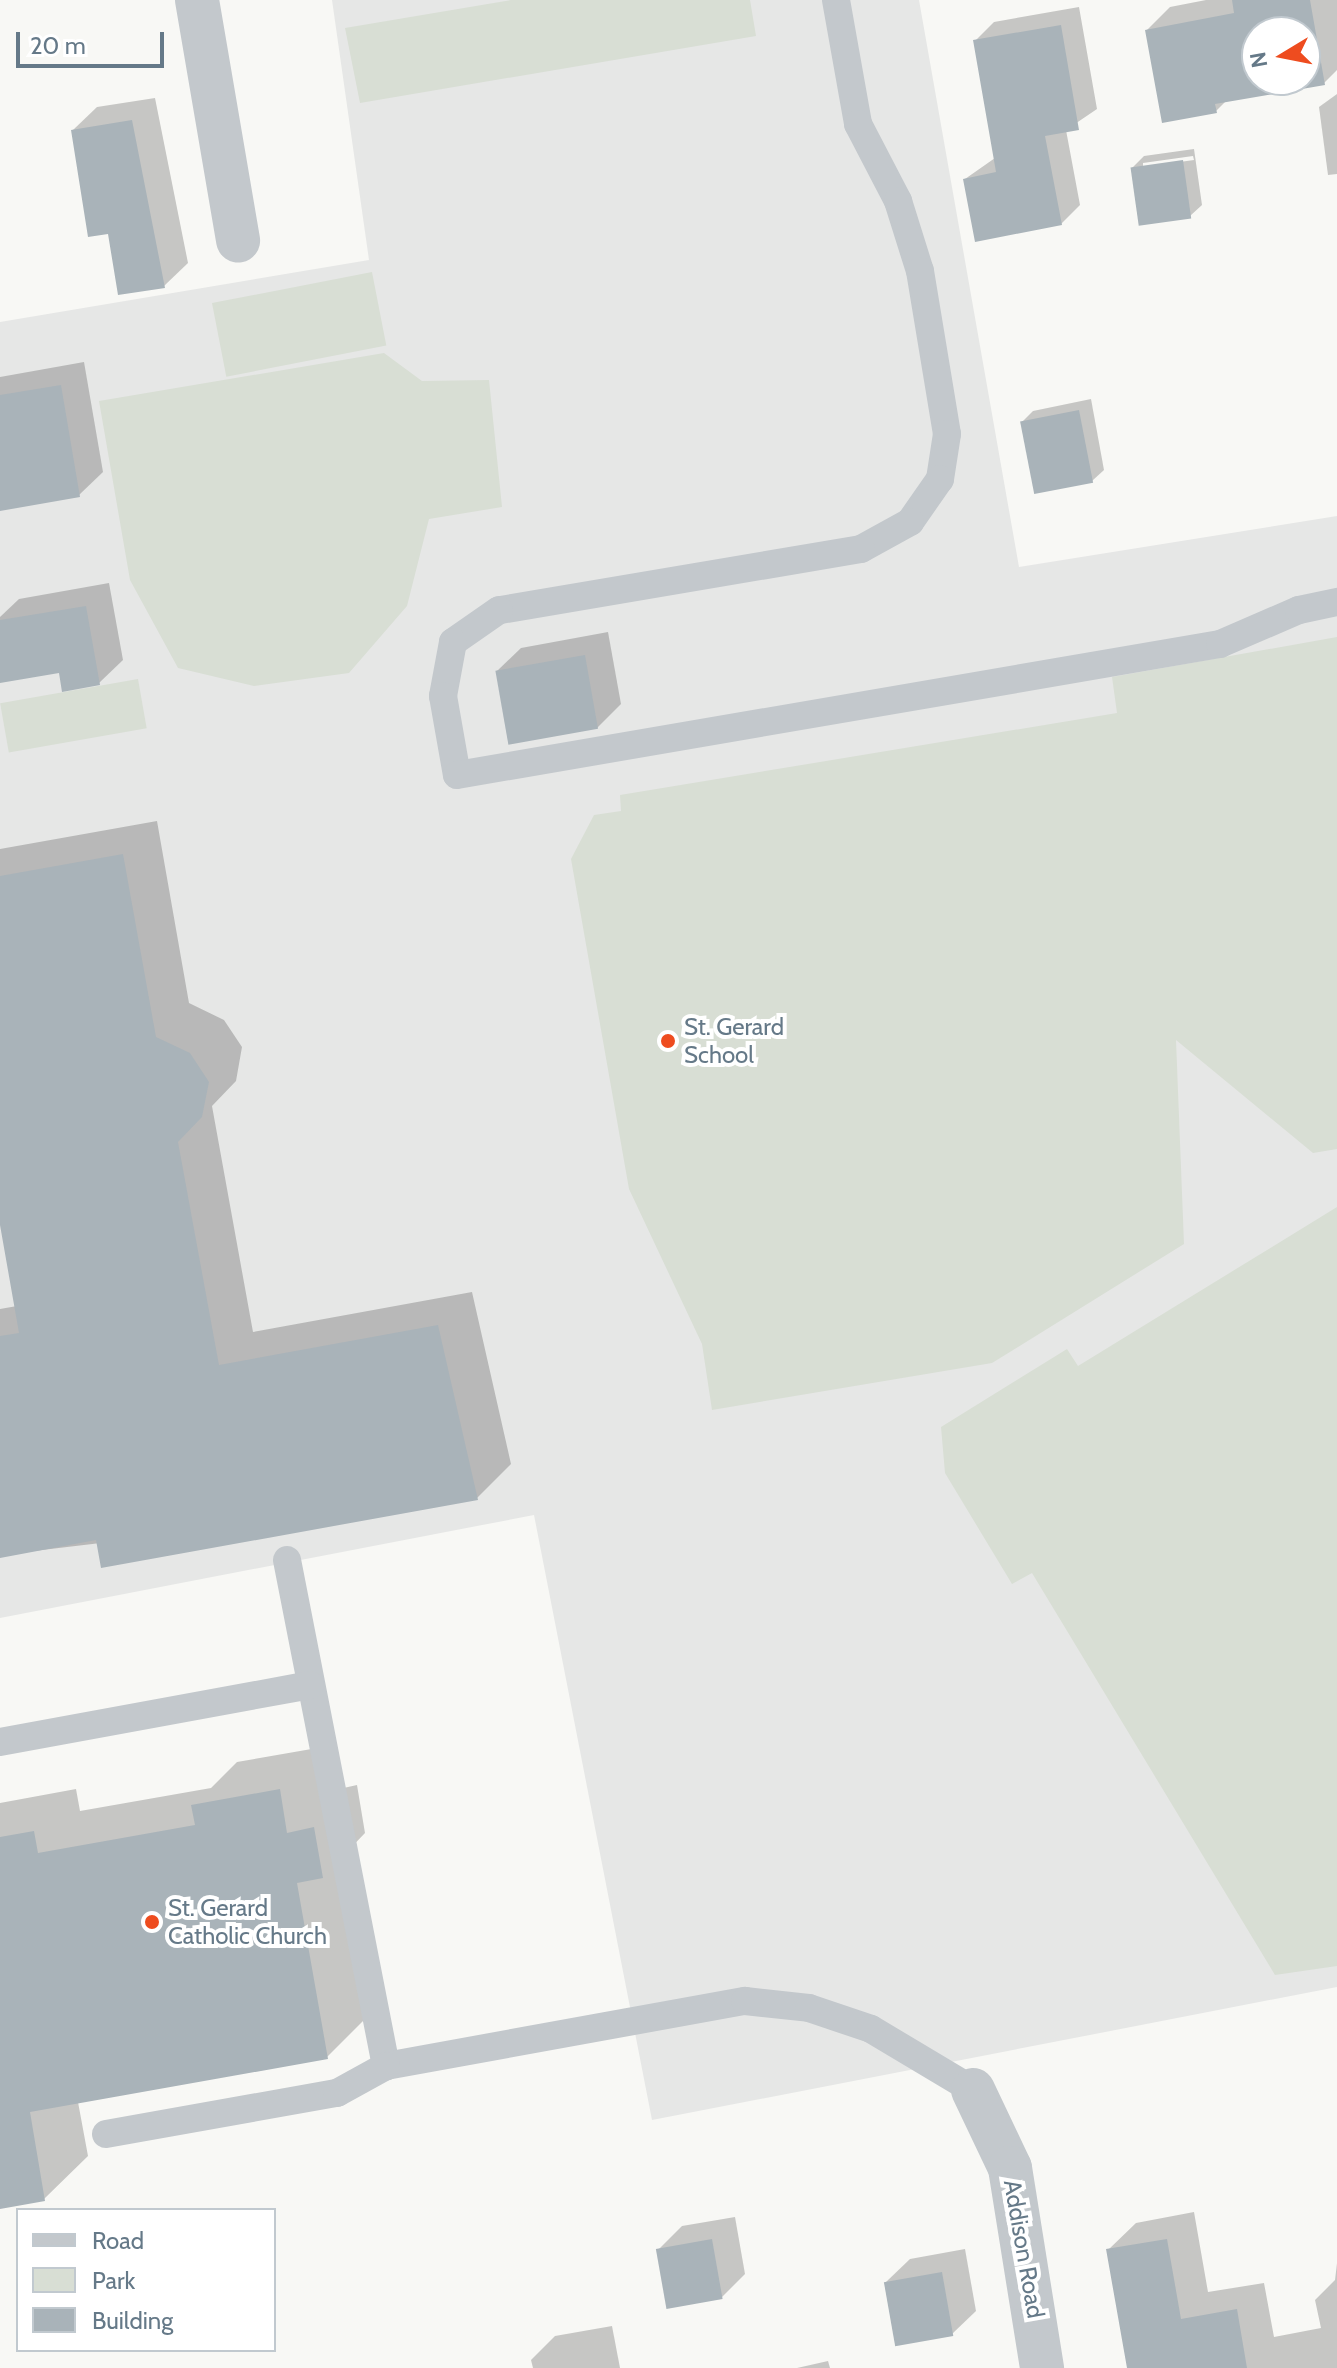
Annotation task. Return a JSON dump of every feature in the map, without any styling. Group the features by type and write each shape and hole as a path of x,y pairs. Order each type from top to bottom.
{"street":[{"path":"197,0 238,241"},
{"name":"Addison Road","path":"973,2090 1010,2168 1042,2368"}],"lane":[{"path":"836,0 858,124 898,201 920,271 947,434 940,479 910,522 861,549 499,610 453,642 443,696 457,775 1220,644 1299,610 1337,602"},
{"path":"287,1560 386,2066"},
{"path":"0,1742 310,1685"},
{"path":"106,2134 337,2093 386,2066 745,2001 809,2008 871,2029 973,2090"}],"shaded area":[{"name":"St. Gerard School","path":"332,0 919,0 1019,567 1337,516 1337,1987 652,2120 534,1515 0,1618 0,322 369,260"}],"green space":[{"path":"511,0 750,0 756,36 360,103 345,28"},
{"path":"372,272 386,346 226,377 212,303"},
{"path":"384,353 422,381 489,380 502,507 429,519 407,606 349,673 254,686 178,668 130,580 99,401"},
{"path":"1337,637 1337,1149 1313,1153 1176,1040 1184,1244 992,1363 712,1410 702,1344 629,1189 571,859 594,815 621,811 620,795 1117,713 1112,677"},
{"path":"138,679 147,728 9,753 0,703"},
{"path":"1337,1207 1337,1966 1275,1975 1032,1573 1012,1584 945,1473 941,1427 1067,1349 1078,1366"}],"building":[{"path":"1232,0 1310,0 1313,16 1241,16 1241,96 1261,96 1215,104 1217,113 1162,123 1145,30 1234,13"},
{"path":"1061,25 1079,130 1045,136 1062,225 975,242 963,179 996,172 973,40"},
{"path":"1321,62 1325,85 1321,86"},
{"path":"132,120 165,288 118,295 108,234 88,237 71,130"},
{"path":"1183,160 1191,218 1139,226 1131,167"},
{"path":"61,385 80,497 0,511 0,395"},
{"path":"1079,410 1093,483 1034,494 1020,421"},
{"path":"86,606 100,685 62,692 59,673 0,683 0,620"},
{"path":"585,655 598,729 508,745 495,671"},
{"path":"123,854 156,1037 190,1053 209,1082 202,1117 178,1142 219,1365 438,1325 478,1500 101,1568 96,1540 0,1558 0,1336 19,1333 0,1225 0,876"},
{"name":"St. Gerard Catholic Church","path":"280,1789 287,1833 314,1827 323,1878 297,1883 328,2059 30,2112 45,2201 0,2209 0,1837 34,1831 38,1853 195,1825 191,1805"},
{"path":"712,2239 723,2299 666,2309 656,2249"},
{"path":"1167,2239 1181,2319 1237,2309 1247,2368 1127,2368 1106,2249"},
{"path":"942,2272 953,2336 895,2346 884,2282"}],"place":[{"name":"St. Gerard School","path":"668,1041"},
{"name":"St. Gerard Catholic Church","path":"152,1922"}]}
